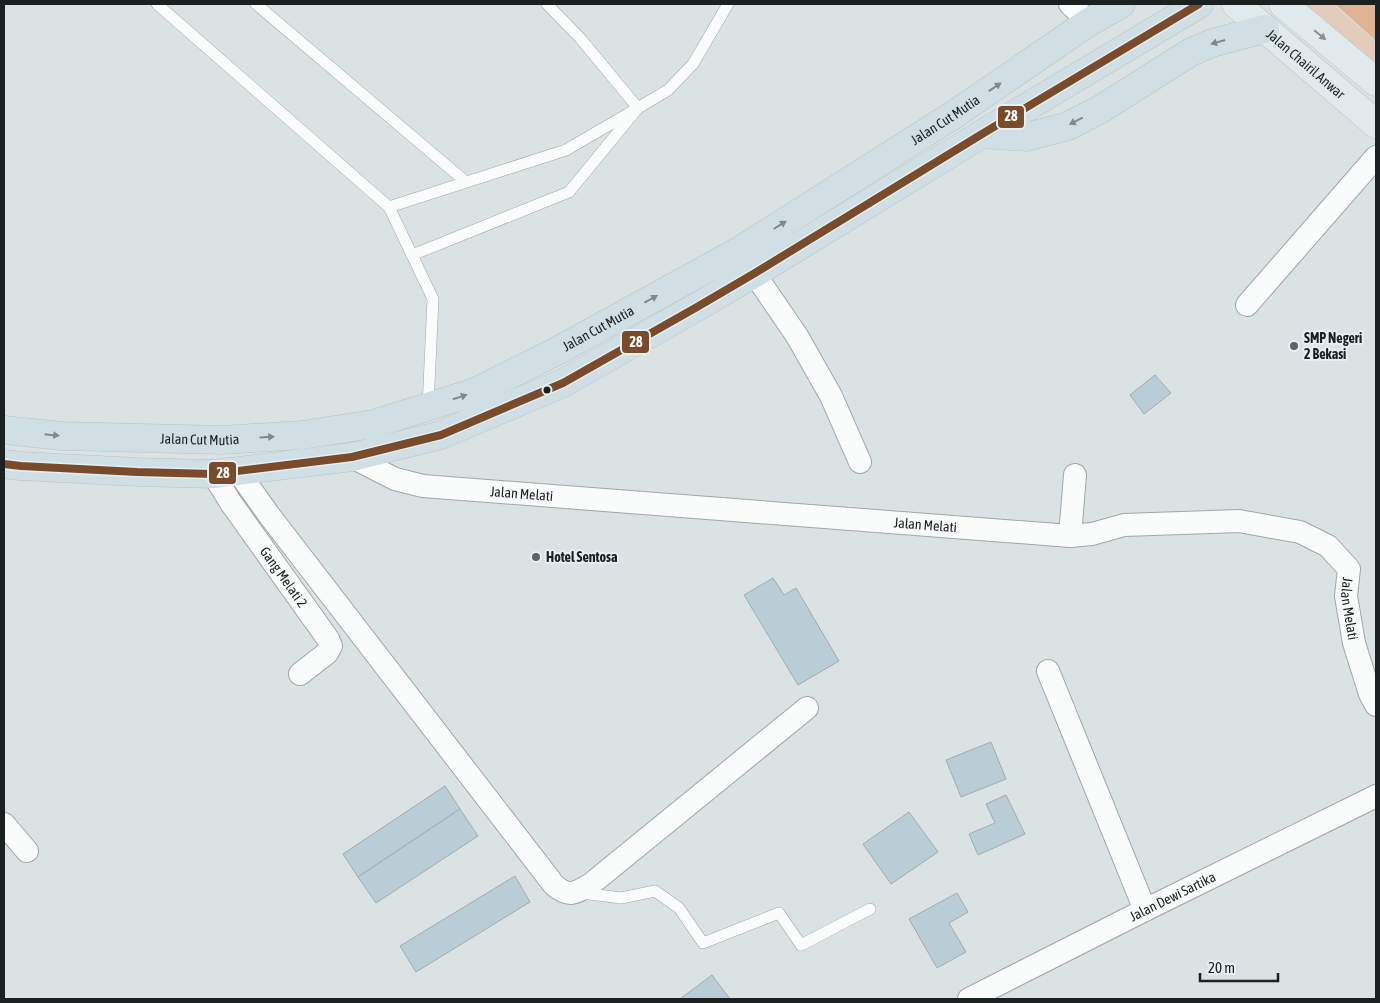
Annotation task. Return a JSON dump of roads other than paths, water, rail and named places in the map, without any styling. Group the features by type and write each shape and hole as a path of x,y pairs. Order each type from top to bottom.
{"highway":[{"path":"1080,13 1116,4"},
{"name":"Jalan Cut Mutia","path":"4,430 62,436 222,440 302,435 373,424 475,392 556,351 739,251 955,114 1080,13 1121,4"},
{"path":"4,464 137,472 225,472 352,457 441,434 563,383 755,273 1199,4"},
{"path":"982,134 1027,137 1068,126 1101,109 1191,52 1212,43 1264,29"}],"main road":[{"name":"Jalan Chairil Anwar","path":"1236,4 1376,124"},
{"path":"1283,4 1376,82"}],"street":[{"path":"1247,304 1376,157"},
{"path":"739,251 797,336 831,396 860,462"},
{"name":"Jalan Melati","path":"352,457 395,479 423,486 1070,536 1092,534 1124,524 1239,521 1300,532 1328,546 1349,569 1346,596 1354,643 1370,694 1376,705"},
{"path":"225,472 275,523 554,885 561,891 569,893 578,892 591,884 807,708"},
{"name":"Gang Melati 2","path":"225,472 231,503 328,639 331,646 327,653 300,674"},
{"path":"1070,536 1075,475"},
{"path":"1048,670 1145,910"},
{"name":"Jalan Dewi Sartika","path":"973,998 1145,910 1376,796"},
{"path":"4,824 27,851"}],"lane":[{"path":"157,4 389,207 433,299 428,407"},
{"path":"256,4 466,182"},
{"path":"547,4 580,38 638,108"},
{"path":"389,207 566,150 638,108 668,90 693,64 728,4"},
{"path":"412,254 569,192 638,108"},
{"path":"578,892 621,898 654,890 679,908 703,943 779,913 801,945 870,909"}],"place":[{"name":"SMP Negeri 2 Bekasi","path":"1294,346"},
{"name":"Hotel Sentosa","path":"536,557"}]}
